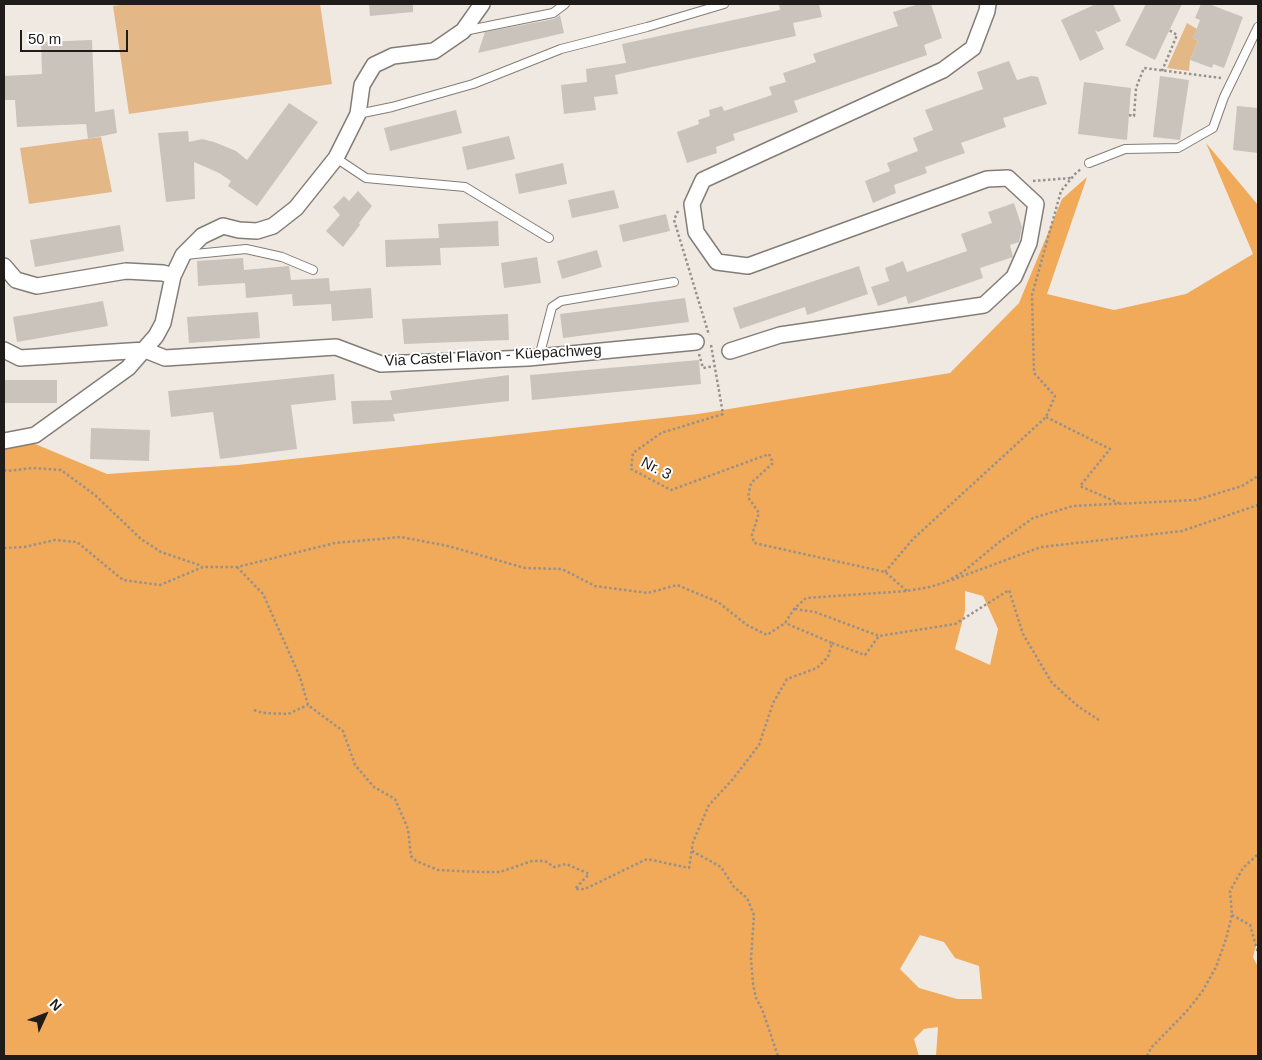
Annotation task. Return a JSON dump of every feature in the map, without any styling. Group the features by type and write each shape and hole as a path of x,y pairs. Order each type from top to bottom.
{"street":[{"path":"4,441 35,435 128,368 145,350 163,324 173,276 183,255 202,236 223,226 239,230 257,231 273,226 296,208 336,158 358,114 362,85 374,65 393,56 434,51 463,31 482,4"},
{"path":"730,351 780,335 984,305 1014,277 1029,243 1036,204 1008,178 987,179 748,266 717,262 696,232 692,204 703,180 943,70 973,48 988,11 988,4"},
{"path":"4,266 16,280 37,286 126,271 164,273 173,276"},
{"name":"Via Castel Flavon - Küepachweg","path":"145,350 165,358 336,347 381,364 539,357 696,342"},
{"path":"4,350 20,358 145,350"}],"lane":[{"path":"463,31 553,13 565,4"},
{"path":"358,114 392,107 473,84 561,49 647,27 724,4"},
{"path":"1089,163 1125,149 1178,148 1213,128 1258,27"},
{"path":"336,158 366,178 465,187 549,238"},
{"path":"183,255 246,249 282,257 312,270"},
{"path":"539,357 552,306 561,301 674,282"}],"path":[{"path":"1162,71 1177,35 1169,30"},
{"path":"1129,115 1134,116 1136,88 1144,68 1233,80"},
{"path":"885,572 913,539 1046,417 1055,396 1034,372 1032,295 1061,191 1071,178 1089,163"},
{"path":"1018,187 1034,181 1071,178"},
{"name":"Nr. 3","path":"692,204 679,209 674,220 707,324 723,414 661,433 633,453 630,469 671,490 769,454 773,463 750,483 748,497 759,513 752,535 754,543 885,572 907,591"},
{"path":"696,342 703,368 715,366"},
{"path":"1046,417 1110,449 1080,486 1120,504"},
{"path":"4,470 7,472 33,468 61,470 95,495 141,539 161,552 203,567 237,567 335,543 401,537 448,546 525,568 562,569 595,586 648,593 677,584 718,602 747,625 767,635 786,623 794,609 806,598 907,591 930,587 1041,547 1182,531 1258,505"},
{"path":"946,582 1034,518 1073,506 1196,500 1242,486 1258,476"},
{"path":"4,548 24,547 56,540 77,542 123,580 160,586 203,567"},
{"path":"237,567 263,594 300,677 308,705 343,731 355,765 374,786 396,799 408,829 411,856 416,861 438,870 500,872 532,861 545,861 554,867 566,864 589,874 575,889 584,889 647,859 689,868 693,842 710,805 759,745 773,703 787,679 817,668 828,656 832,644"},
{"path":"794,609 815,612 879,636 955,624 1009,590 1023,634 1052,683 1079,707 1099,720"},
{"path":"786,623 832,644 865,655 879,636"},
{"path":"254,710 263,713 288,714 308,705"},
{"path":"692,851 720,867 734,887 747,898 754,915 751,959 753,984 756,998 762,1009 778,1056"},
{"path":"1147,1056 1151,1048 1186,1012 1202,992 1216,967 1232,915 1230,891 1242,868 1258,854"},
{"path":"1232,915 1250,925 1258,953"}],"shaded area":[{"path":"130,4 320,4 332,84 129,114 113,6"},
{"path":"1187,23 1197,29 1193,38 1198,41 1190,60 1189,71 1167,68"},
{"path":"101,137 112,192 29,204 20,148"},
{"path":"1206,143 1258,205 1258,938 1253,957 1258,967 1258,1056 936,1056 938,1027 924,1029 914,1039 919,1056 4,1056 4,431 107,474 238,465 698,414 950,373 1019,303 1062,199 1087,177 1047,294 1114,310 1186,294 1253,254","holes":["965,591 983,596 998,629 990,665 955,649 965,611","920,935 944,942 955,958 979,966 982,999 957,999 919,988 900,969"]}],"building":[{"path":"369,4 413,4 413,12 370,16"},
{"path":"779,4 819,4 822,17 793,23 796,36 615,75 618,94 594,97 596,110 564,114 561,85 587,82 586,69 626,63 622,44 780,10"},
{"path":"919,4 931,4 942,38 924,45 927,55 794,101 798,112 733,134 735,140 716,147 717,153 687,163 677,132 699,124 698,120 710,116 709,110 722,106 724,111 772,95 769,87 786,82 783,73 816,62 813,54 898,26 893,12"},
{"path":"1096,4 1113,4 1121,21 1098,32 1095,30 1104,49 1080,61 1061,20"},
{"path":"1146,4 1182,4 1155,60 1125,45"},
{"path":"1201,4 1209,4 1243,17 1224,68 1213,64 1212,68 1190,60 1198,41 1193,38 1200,20 1195,18"},
{"path":"560,15 564,33 478,53 485,32 554,19"},
{"path":"92,40 95,112 114,109 117,133 88,139 86,124 17,127 15,100 4,100 4,76 42,74 41,42"},
{"path":"1009,61 1017,80 1031,76 1038,77 1047,104 1003,118 1006,127 961,143 965,153 925,167 927,173 894,185 896,193 873,203 865,181 890,171 887,163 918,151 913,138 933,130 925,110 983,89 977,72"},
{"path":"1160,76 1189,80 1180,140 1153,137"},
{"path":"1084,82 1131,88 1127,140 1078,134"},
{"path":"289,103 318,122 257,206 228,186 231,181 219,173 194,162 195,199 166,202 158,133 188,131 189,142 202,139 214,142 236,151 247,160"},
{"path":"1237,106 1258,108 1258,153 1233,150"},
{"path":"456,110 462,133 390,151 384,128"},
{"path":"509,136 515,159 467,170 462,147"},
{"path":"563,163 567,184 519,194 515,174"},
{"path":"614,190 619,208 572,218 568,200"},
{"path":"358,191 372,206 343,247 326,231 340,215 333,207 344,196 349,201"},
{"path":"1014,203 1022,227 1019,242 1010,245 1013,257 980,268 983,278 908,304 906,296 878,306 871,287 889,281 885,268 903,261 907,272 967,251 961,234 992,223 988,212"},
{"path":"666,214 670,231 623,242 619,225"},
{"path":"498,221 499,246 440,248 441,265 386,267 385,240 439,238 438,224"},
{"path":"120,225 124,251 35,267 30,240"},
{"path":"597,250 602,267 562,279 557,261"},
{"path":"537,257 541,283 504,288 501,263"},
{"path":"243,258 244,270 289,266 291,280 329,278 330,291 371,288 373,318 332,321 331,304 293,306 292,294 246,298 245,283 198,286 197,261"},
{"path":"859,266 868,294 807,315 805,307 740,329 733,308"},
{"path":"685,298 689,322 563,338 560,314"},
{"path":"103,301 108,326 17,342 13,317"},
{"path":"258,312 260,338 189,343 187,317"},
{"path":"508,314 509,340 404,344 402,319"},
{"path":"699,360 701,384 532,400 530,375"},
{"path":"334,374 336,400 291,405 297,449 220,459 213,412 171,417 168,391"},
{"path":"509,375 509,401 393,414 395,421 353,424 351,401 392,400 390,391"},
{"path":"4,380 57,380 57,403 4,403"},
{"path":"91,428 150,430 149,461 90,459"}]}
